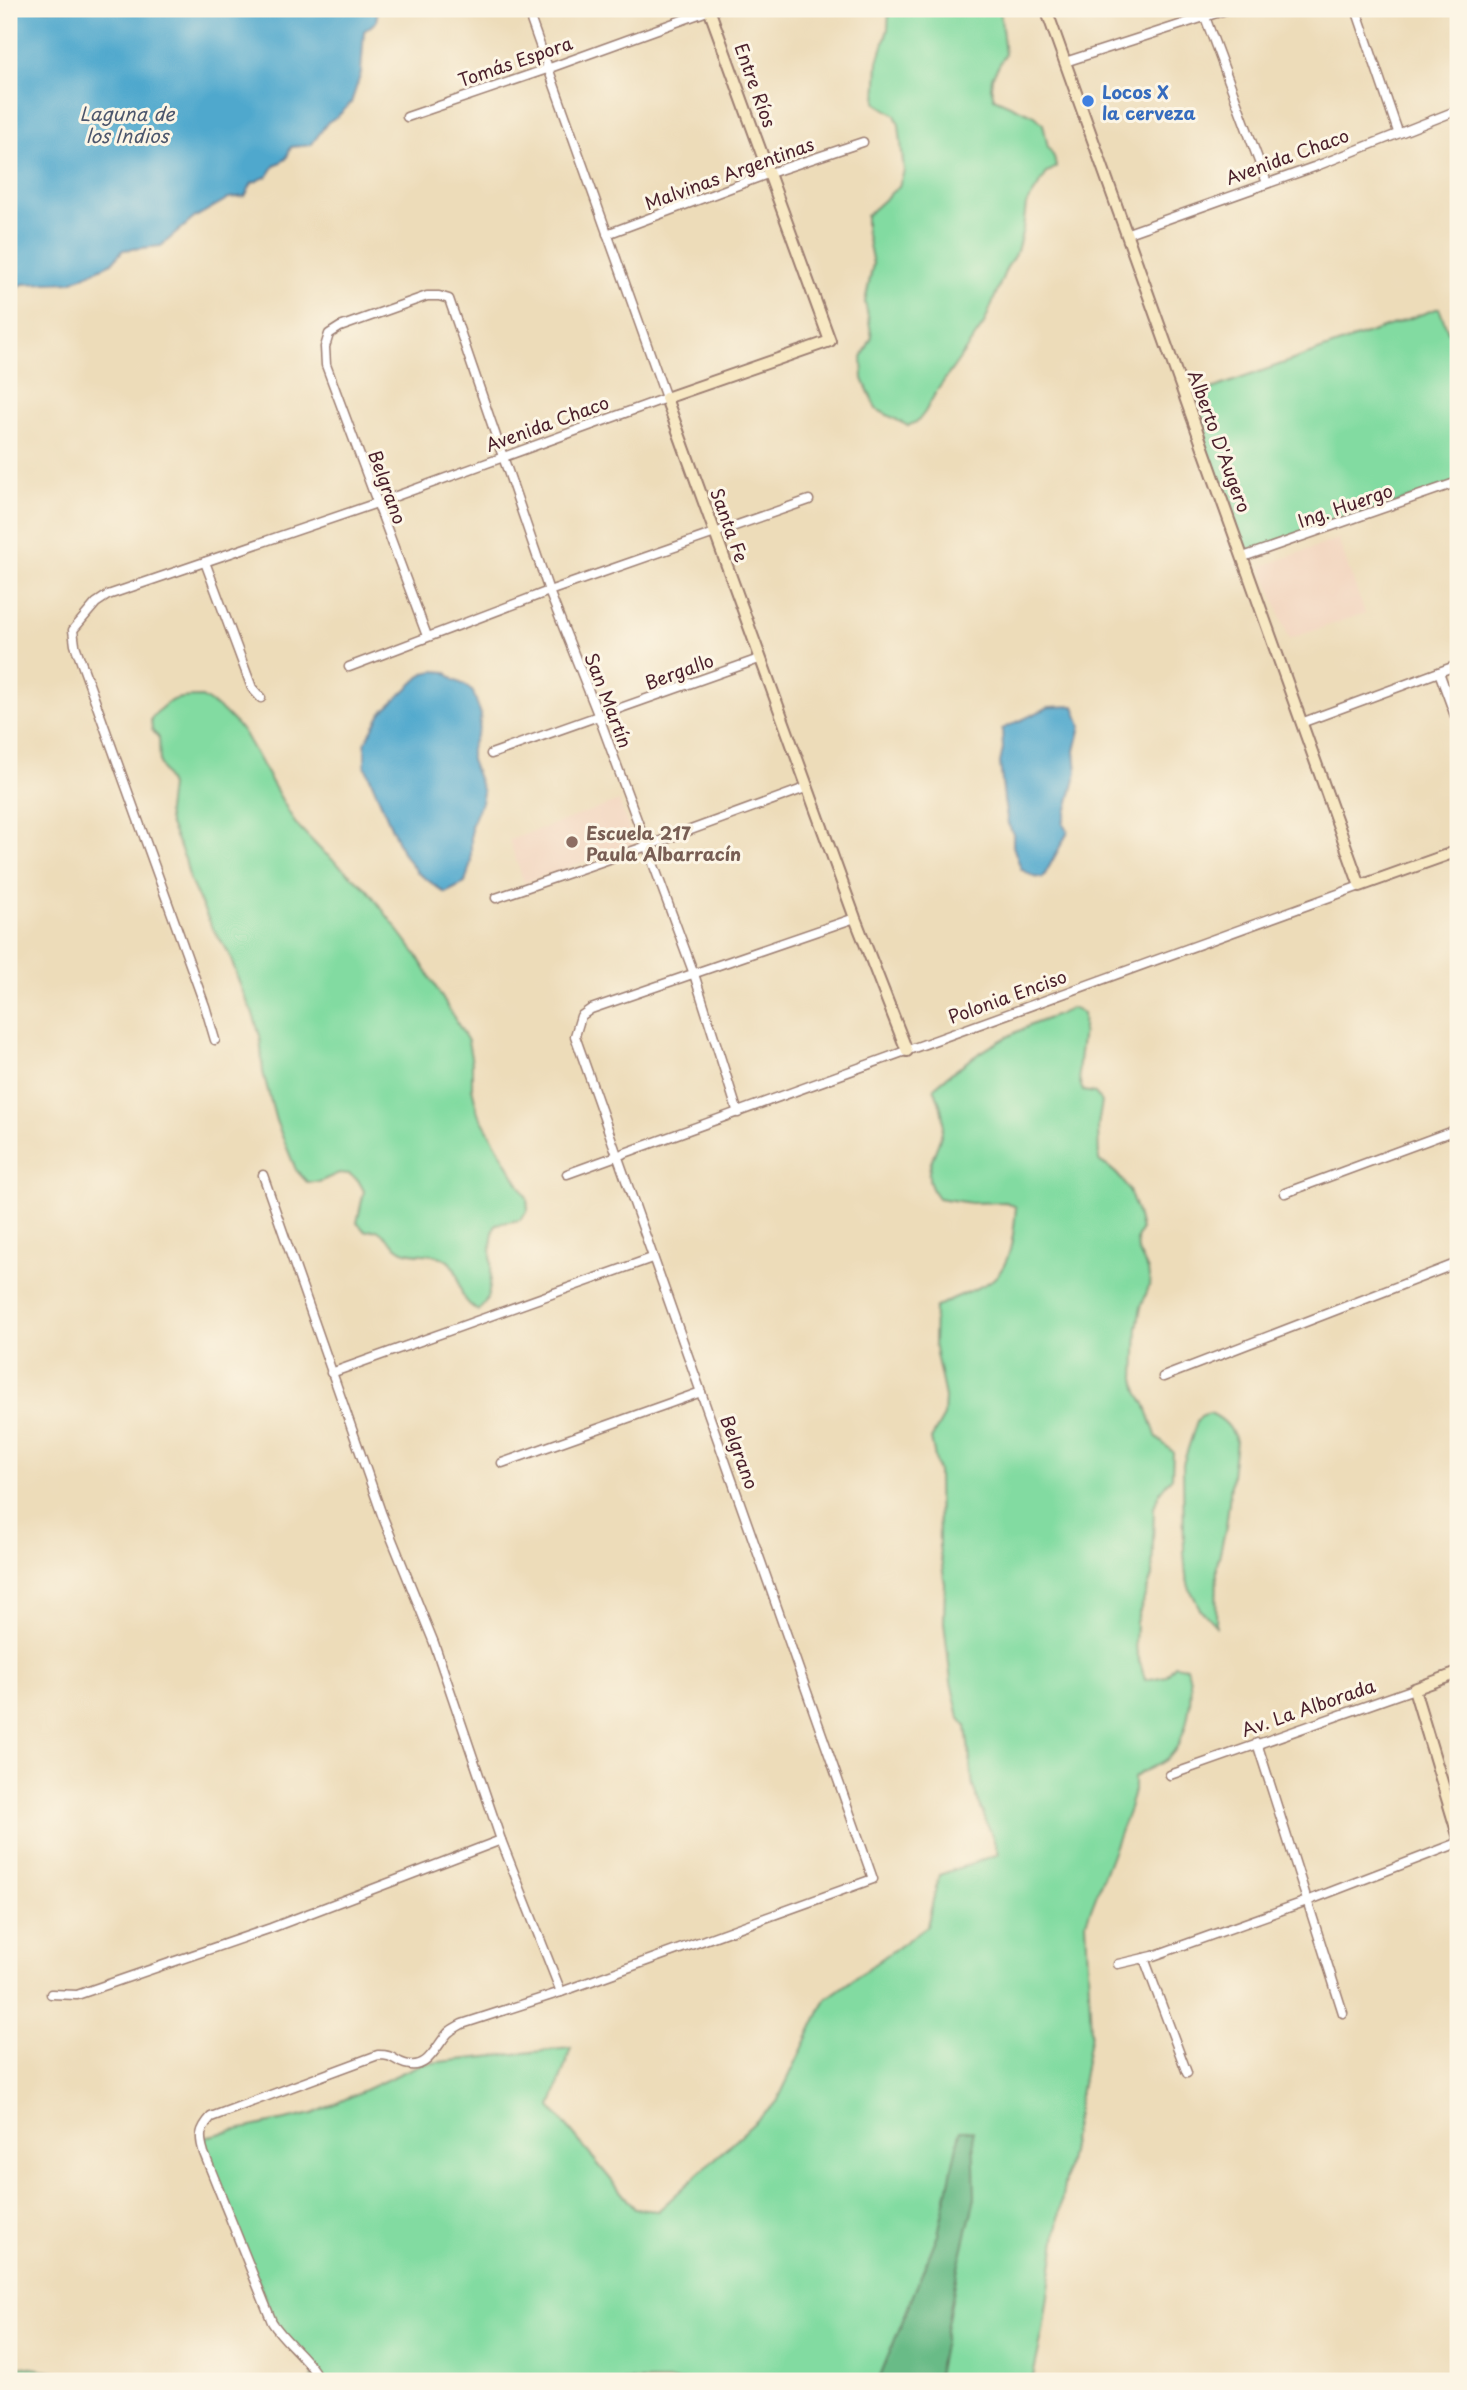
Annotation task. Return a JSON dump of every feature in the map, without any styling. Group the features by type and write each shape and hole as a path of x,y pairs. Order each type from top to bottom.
{"main road":[{"name":"Entre Ríos","path":"711,9 770,173"},
{"name":"Alberto D'Augero","path":"1046,9 1360,886"},
{"name":"Avenida Chaco","path":"667,398 830,341 770,173"},
{"name":"Santa Fe","path":"667,398 759,659 907,1051"},
{"name":"Polonia Enciso","path":"1360,886 1458,850"},
{"name":"Av. La Alborada","path":"1414,1689 1458,1673"},
{"path":"1414,1689 1458,1835"}],"street":[{"name":"Santa Fe","path":"527,9 667,398"},
{"name":"Tomás Espora","path":"407,117 711,9"},
{"path":"1065,62 1203,13 1229,9"},
{"path":"1356,9 1398,132"},
{"path":"1203,13 1267,183"},
{"name":"Avenida Chaco","path":"1128,233 1314,167 1458,110"},
{"name":"Malvinas Argentinas","path":"607,234 770,173 863,142"},
{"name":"Belgrano","path":"427,636 326,365 325,347 328,334 340,327 427,296 449,299"},
{"name":"San Martín","path":"449,299 550,590 694,974 738,1112"},
{"name":"Avenida Chaco","path":"215,1040 75,645 73,630 96,603 108,595 377,503 667,398"},
{"name":"Ing. Huergo","path":"1243,557 1458,482"},
{"path":"349,667 550,590 809,500"},
{"path":"205,562 252,688 261,698"},
{"name":"Bergallo","path":"491,754 759,659"},
{"path":"1301,723 1458,665"},
{"path":"1440,672 1458,724"},
{"path":"496,898 808,787"},
{"name":"Polonia Enciso","path":"567,1174 1360,886"},
{"path":"694,974 855,918"},
{"name":"Belgrano","path":"561,1992 873,1879 774,1592 652,1258 575,1036 581,1016 592,1009 694,974"},
{"path":"1285,1193 1458,1129"},
{"path":"263,1175 382,1515 433,1643 501,1840 561,1992 462,2024 449,2031 432,2056 421,2064 405,2064 390,2055 378,2055 211,2117 201,2127 199,2138 204,2153 272,2322 314,2371 313,2381"},
{"path":"331,1373 652,1258"},
{"path":"1163,1377 1458,1263"},
{"path":"502,1463 701,1392"},
{"name":"Av. La Alborada","path":"1170,1775 1414,1689"},
{"path":"1258,1743 1343,2014"},
{"path":"51,1994 77,1995 271,1928 501,1840"},
{"path":"1118,1964 1144,1958 1307,1901 1458,1843"},
{"path":"1144,1958 1187,2073"}],"shaded area":[{"path":"1338,539 1365,613 1289,639 1262,566"},
{"name":"Escuela 217 Paula Albarracín","path":"619,801 635,844 524,883 509,840"}],"green space":[{"path":"889,9 1000,9 1005,55 992,77 994,98 1035,116 1043,124 1056,167 1047,173 1026,205 1017,251 1006,269 984,324 925,412 918,421 908,426 876,409 863,379 862,357 872,337 865,302 873,264 866,216 899,186 904,171 899,125 895,115 876,103 878,62 888,29"},
{"path":"1439,308 1458,357 1458,482 1243,557 1186,398"},
{"path":"202,697 223,711 242,730 295,823 320,849 367,889 416,954 468,1041 472,1063 472,1088 478,1113 527,1198 528,1210 520,1220 496,1224 491,1246 489,1292 478,1311 465,1299 455,1270 446,1260 434,1255 403,1251 377,1230 365,1231 357,1223 364,1191 358,1180 349,1174 339,1173 319,1182 307,1182 296,1170 276,1121 263,1072 260,1036 253,1014 229,954 213,929 190,881 185,859 169,823 167,811 170,786 160,764 159,738 152,730 151,719 173,700"},
{"path":"1072,1008 1083,1013 1080,1082 1083,1091 1095,1093 1102,1102 1098,1125 1099,1161 1117,1174 1132,1198 1141,1230 1137,1239 1138,1251 1148,1270 1150,1284 1141,1307 1137,1328 1135,1379 1157,1438 1173,1452 1172,1477 1160,1492 1154,1507 1152,1576 1136,1622 1135,1645 1145,1680 1166,1676 1175,1665 1186,1667 1190,1700 1186,1725 1177,1747 1163,1762 1134,1778 1129,1809 1086,1922 1091,2033 1062,2197 1043,2331 1032,2381 312,2381 314,2371 280,2335 199,2138 313,2114 421,2064 571,2048 551,2107 635,2209 658,2211 777,2102 826,1999 927,1926 939,1875 999,1854 973,1787 966,1726 959,1717 951,1682 944,1622 945,1584 939,1547 938,1472 931,1439 944,1416 945,1397 934,1344 935,1308 997,1276 1010,1248 1016,1207 1006,1202 971,1203 938,1198 929,1179 931,1162 943,1125 942,1110 934,1087 993,1045"},
{"path":"1210,1413 1227,1424 1236,1441 1226,1527 1217,1565 1216,1626 1200,1609 1189,1587 1184,1553 1183,1464 1197,1421 1202,1415"},
{"path":"960,2131 973,2131 975,2198 936,2381 878,2381 938,2234"},
{"path":"9,2364 108,2381 9,2381"}],"water":[{"name":"Laguna de los Indios","path":"9,9 378,9 376,22 364,31 361,73 351,103 328,122 311,145 291,147 286,159 275,165 268,176 252,183 245,196 229,198 194,218 161,246 123,250 112,263 71,282 23,284 9,291"},
{"path":"446,672 473,692 481,715 471,749 471,760 483,792 471,826 471,862 465,883 445,893 417,872 402,852 365,766 365,743 381,713 424,673"},
{"path":"1074,706 1081,726 1075,751 1077,772 1063,824 1068,832 1043,878 1034,877 1021,869 1008,824 1000,763 1003,749 1002,729 1049,707"}],"place":[{"name":"Locos X la cerveza","path":"1088,101"},
{"name":"Escuela 217 Paula Albarracín","path":"572,842"}]}
